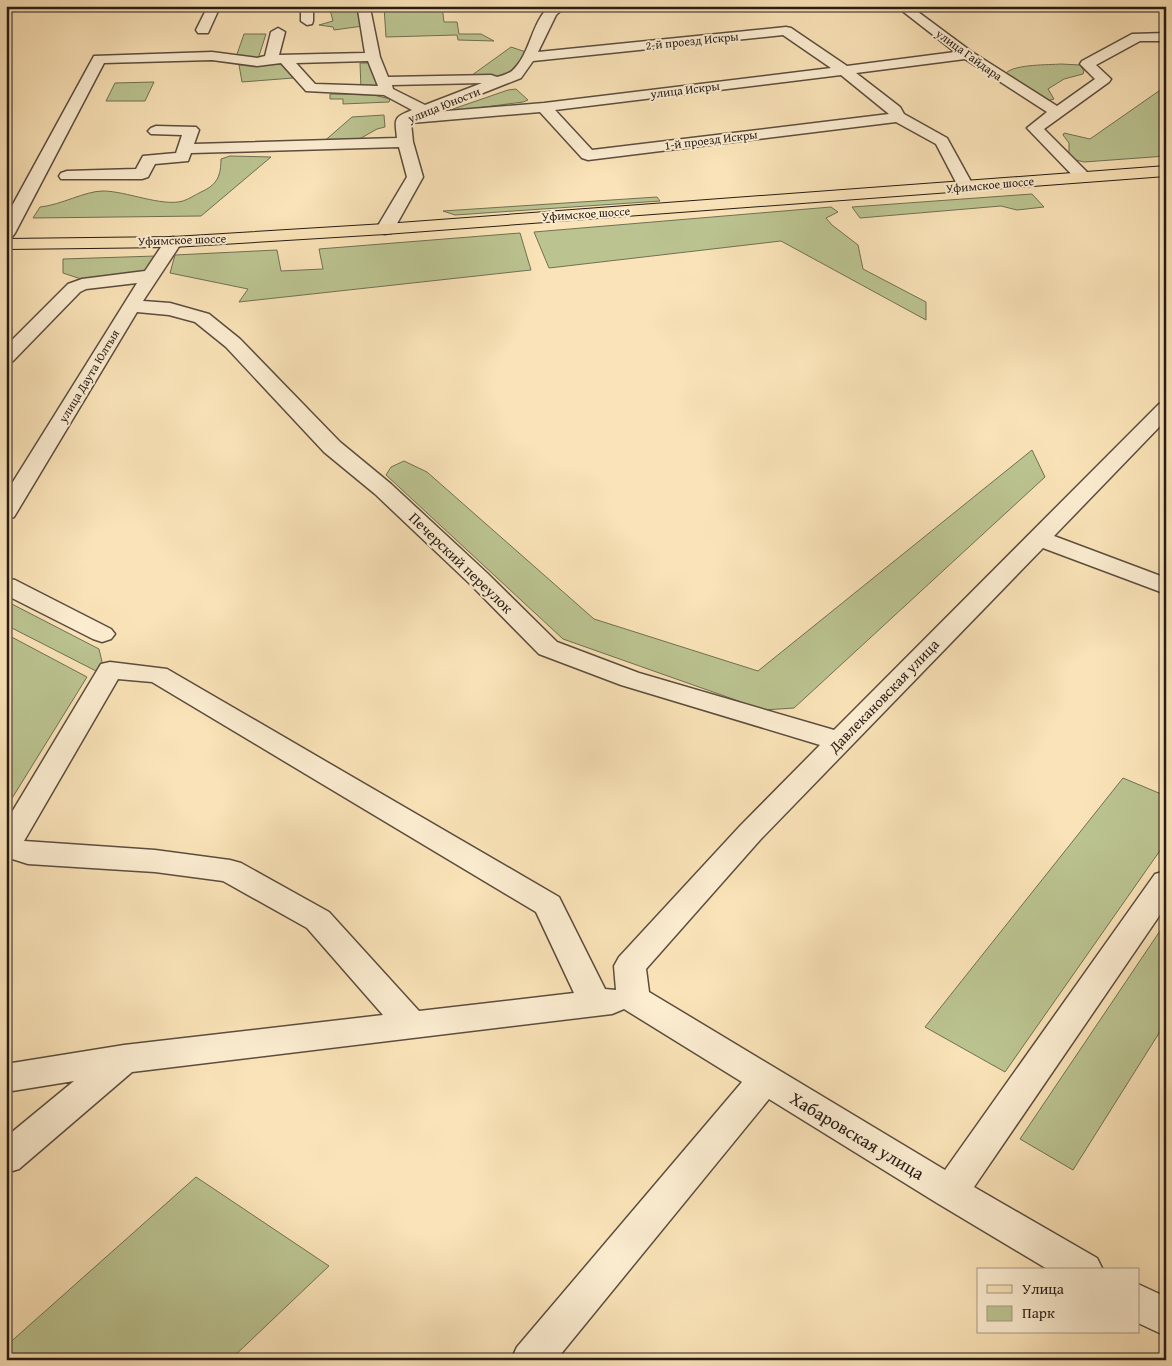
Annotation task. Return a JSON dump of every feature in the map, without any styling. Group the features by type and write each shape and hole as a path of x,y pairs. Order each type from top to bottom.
{"main road":[{"name":"Уфимское шоссе","path":"6,244 173,242 385,229 1166,171"}],"street":[{"path":"203,30 213,10 220,6"},
{"path":"307,6 307,21"},
{"path":"361,6 364,8 368,18 373,57 385,86 424,111"},
{"path":"554,7 572,6"},
{"name":"улица Гайдара","path":"902,6 967,56 1012,86 1057,112"},
{"name":"улица Юности","path":"385,229 415,177 405,142 403,119 516,75 529,57 554,7"},
{"name":"2-й проезд Искры","path":"529,57 786,31 844,70 895,110 898,117 942,141 966,187"},
{"path":"271,60 278,32"},
{"path":"1083,177 1035,128 1104,79 1087,64 1137,37 1166,37"},
{"path":"6,233 99,59 212,56 257,62 285,59 373,57"},
{"name":"улица Искры","path":"403,119 544,108 967,56"},
{"path":"285,59 311,88 385,86 509,78"},
{"name":"1-й проезд Искры","path":"544,108 588,155 898,117"},
{"path":"67,176 142,174 149,159 182,158 191,130 156,131"},
{"path":"185,149 405,142"},
{"name":"улица Даута Юлтыя","path":"9,501 173,242"},
{"path":"6,356 74,288 82,284 151,276"},
{"name":"Печерский переулок","path":"132,306 170,309 202,318 233,343 332,447 383,489 478,578 548,648 630,679 839,741"},
{"name":"Давлекановская улица","path":"633,999 630,966 750,833 1166,408"},
{"path":"1039,538 1166,586"},
{"path":"6,585 102,634"},
{"path":"6,840 13,835 110,670 158,675 548,905 595,1003"},
{"path":"6,846 28,853 155,860 230,871 318,920 411,1024"},
{"path":"950,1192 1166,882"},
{"path":"6,1078 124,1059 633,999"},
{"name":"Хабаровская улица","path":"633,999 950,1192 1081,1268"},
{"path":"6,1158 124,1059"},
{"path":"531,1360 765,1080"},
{"path":"1140,1303 1166,1318"}],"green space":[{"path":"329,6 353,8 360,12 363,26 334,30 333,27 319,25 333,21"},
{"path":"442,6 444,22 457,22 459,34 481,34 494,41 458,40 457,35 386,37 384,7"},
{"path":"244,34 266,34 258,59 236,57"},
{"path":"511,47 526,52 508,73 496,77 468,78"},
{"path":"266,62 283,65 293,78 242,82 239,65"},
{"path":"360,63 371,63 378,90 361,89"},
{"path":"1080,65 1084,71 1083,74 1064,79 1048,89 1054,99 1047,101 1006,73 1024,66"},
{"path":"154,82 145,101 106,101 115,83"},
{"path":"1166,86 1166,156 1084,162 1076,160 1069,155 1069,143 1063,135 1064,133 1090,139"},
{"path":"516,89 528,100 454,111 453,109 508,90"},
{"path":"330,94 374,95 390,99 389,102 343,104 343,99 330,99"},
{"path":"384,115 385,127 377,129 356,141 321,144 352,117"},
{"path":"230,156 271,157 201,216 33,218 40,207 103,191 165,202 183,201 211,186 219,175 221,159"},
{"path":"1032,194 1044,207 1017,210 1001,206 860,218 852,207"},
{"path":"657,197 660,201 455,215 443,211"},
{"path":"831,207 838,212 826,218 858,245 863,269 926,302 926,320 781,241 549,268 534,232"},
{"path":"520,233 531,270 239,302 248,289 170,273 175,255 277,250 281,271 323,269 319,249"},
{"path":"156,256 145,272 81,279 63,273 63,259"},
{"path":"1032,450 1045,477 794,708 764,710 563,639 386,475 391,467 404,461 427,472 594,619 758,671"},
{"path":"6,601 99,649 103,666 96,671 6,625"},
{"path":"6,634 87,677 6,808"},
{"path":"1123,778 1166,796 1166,842 1005,1072 925,1027"},
{"path":"1166,922 1166,1022 1073,1170 1020,1139"},
{"path":"196,1177 329,1266 230,1360 6,1360 6,1346"}]}
